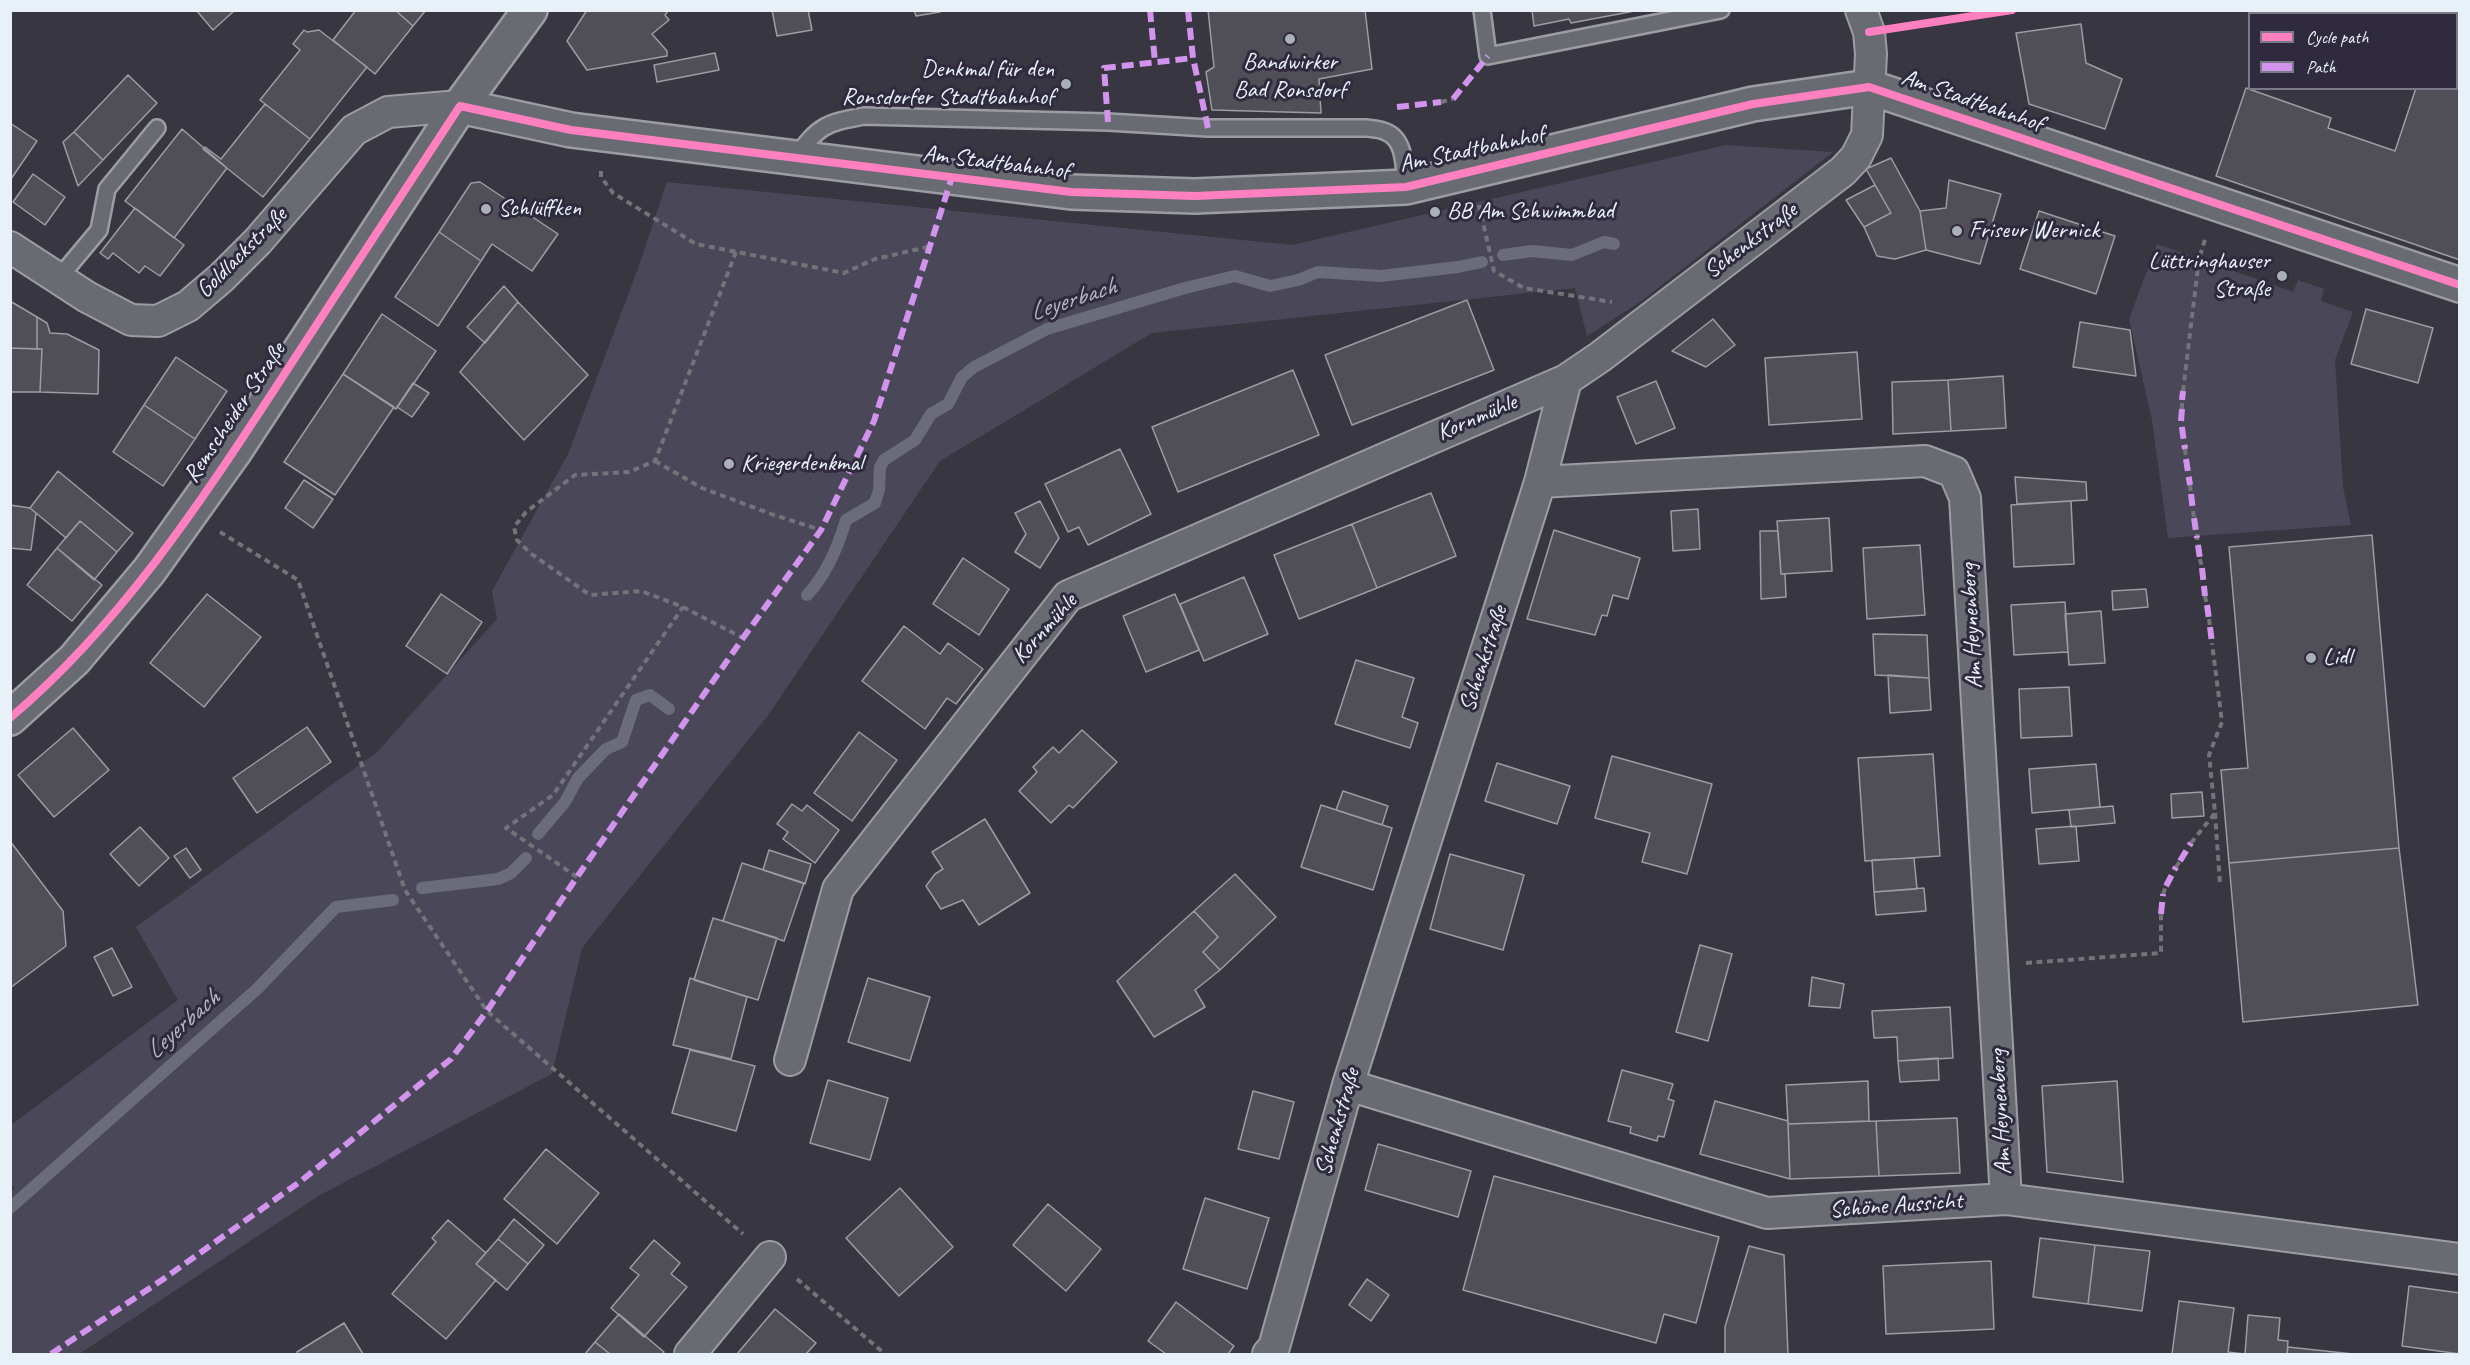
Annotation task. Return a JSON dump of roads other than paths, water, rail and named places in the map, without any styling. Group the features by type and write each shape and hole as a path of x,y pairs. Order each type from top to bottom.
{"main road":[{"name":"Remscheider Straße","path":"10,718 74,660 149,571 191,514 460,106 530,10"},
{"name":"Am Stadtbahnhof","path":"460,106 571,130 1071,192 1195,196 1406,187 1753,104 1869,87 2460,285"}],"street":[{"name":"Schenkstraße","path":"1268,1354 1274,1347 1348,1085 1540,482 1566,380 1843,171 1856,157 1867,135 1871,54 1869,32 1861,10"},
{"name":"Goldlackstraße","path":"10,247 87,297 131,320 158,321 188,306 221,278 258,241 354,130 388,112 460,106"},
{"name":"Kornmühle","path":"790,1060 838,889 1068,596 1566,380"},
{"name":"Am Heynenberg","path":"1540,482 1925,460 1954,472 1965,498 2007,1199"},
{"name":"Schöne Aussicht","path":"1348,1085 1767,1213 2007,1199 2460,1259"},
{"path":"690,1354 770,1257"}],"lane":[{"path":"1482,10 1488,56 1721,10"},
{"path":"795,158 817,131 832,122 864,116 1108,122 1208,128 1367,128 1386,132 1396,140 1402,152 1406,187"},
{"path":"58,279 99,230 107,189 157,128"}],"waterway":[{"name":"Leyerbach","path":"1503,255 1532,251 1572,255 1604,242 1614,244"},
{"name":"Leyerbach","path":"807,595 831,560 846,520 875,503 879,490 880,467 884,460 915,440 931,414 948,404 962,377 974,367 1047,329 1185,288 1235,276 1270,286 1298,280 1318,272 1381,276 1482,262"},
{"name":"Leyerbach","path":"538,834 565,802 578,778 606,749 622,742 636,700 650,695 669,709"},
{"name":"Leyerbach","path":"422,888 498,879 511,873 526,858"},
{"name":"Leyerbach","path":"10,1208 257,989 336,907 393,900"}],"place":[{"name":"Bandwirker Bad Ronsdorf","path":"1290,39"},
{"name":"Denkmal für den Ronsdorfer Stadtbahnhof","path":"1066,84"},
{"name":"Schlüffken","path":"486,209"},
{"name":"BB Am Schwimmbad","path":"1435,212"},
{"name":"Friseur Wernick","path":"1957,231"},
{"name":"Lüttringhauser Straße","path":"2282,276"},
{"name":"Kriegerdenkmal","path":"729,464"},
{"name":"Lidl","path":"2311,658"}]}
